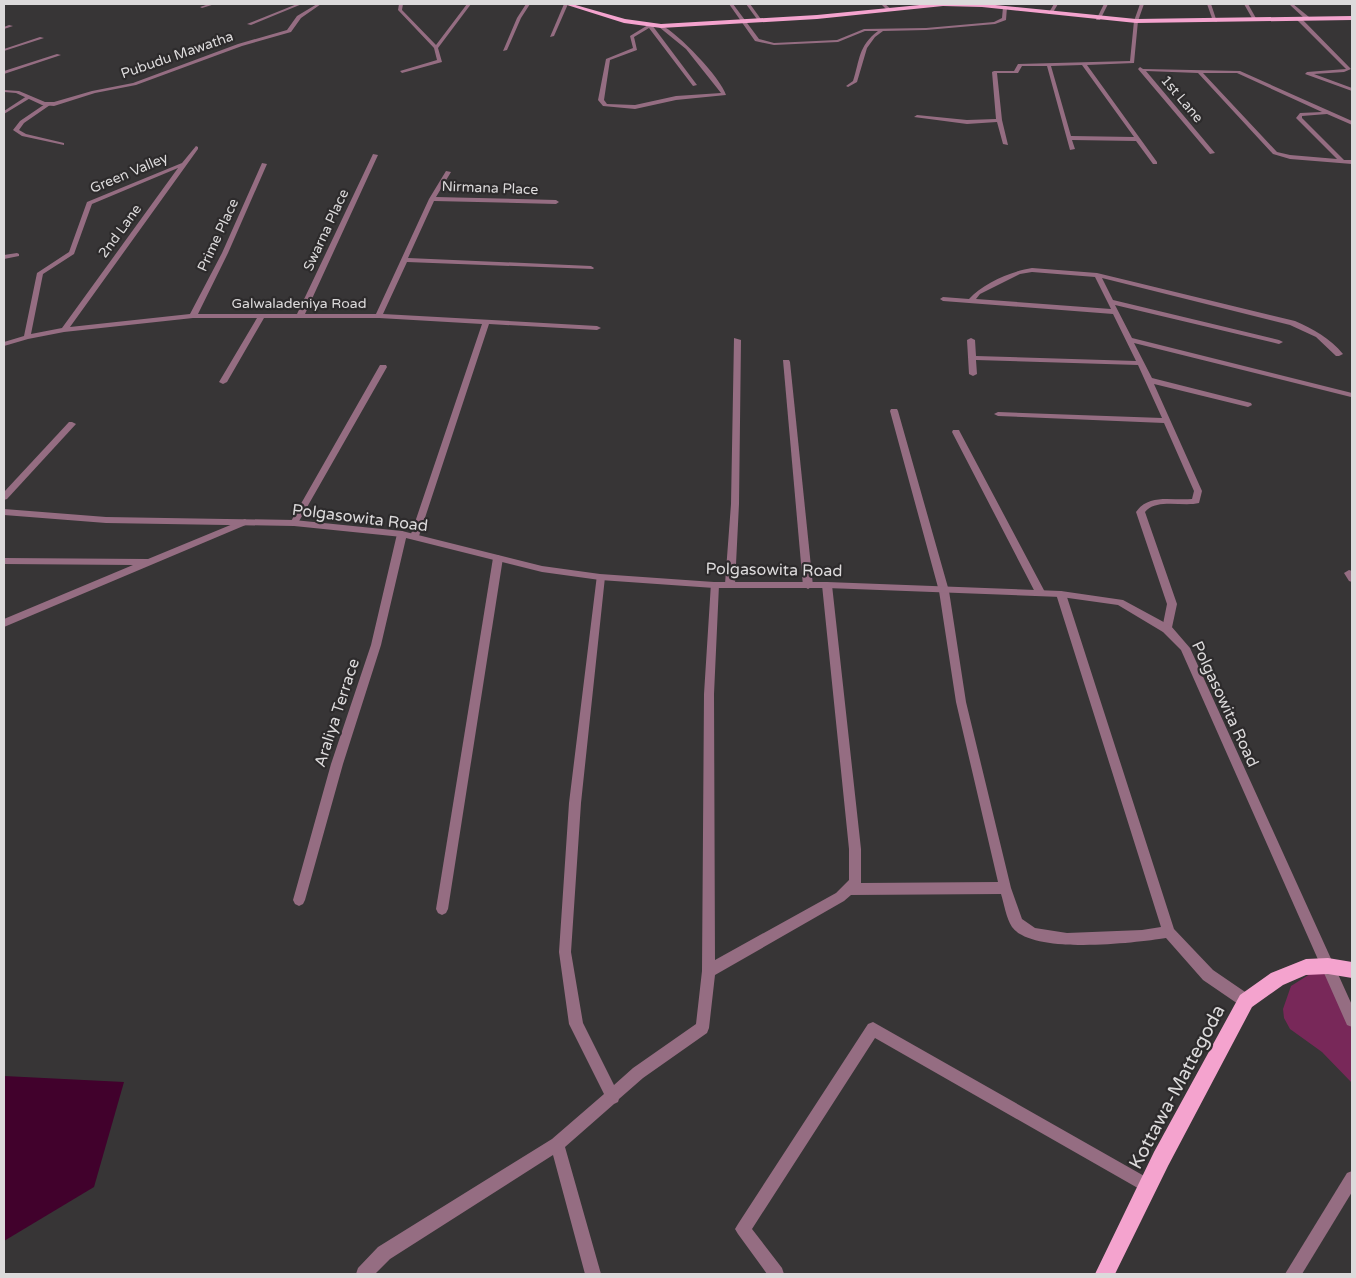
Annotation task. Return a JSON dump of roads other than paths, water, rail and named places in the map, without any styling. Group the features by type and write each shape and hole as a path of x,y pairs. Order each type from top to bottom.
{"main road":[{"path":"566,4 624,21 650,26 762,21 942,4 1005,7 1098,19 1136,21 1352,18"},
{"name":"Kottawa-Mattegoda","path":"1105,1274 1148,1186 1246,1001 1284,976 1306,967 1328,966 1352,970"}],"street":[{"path":"202,7 213,4"},
{"path":"249,24 300,4"},
{"name":"Pubudu Mawatha","path":"47,105 134,84 235,47 284,33 289,31 299,17 319,4"},
{"path":"401,4 400,10 436,48 440,61 402,72"},
{"path":"436,48 469,4"},
{"path":"505,50 519,18 528,4"},
{"path":"552,36 566,4"},
{"path":"731,4 757,40 768,44 838,41 864,30 926,29 995,23 1004,19 1005,7"},
{"path":"748,4 762,21"},
{"path":"884,4 889,9"},
{"path":"1050,13 1056,4"},
{"path":"1098,19 1106,4"},
{"path":"1006,144 999,120 994,72 1016,72 1020,65 1049,66 1132,62 1136,21 1142,4"},
{"path":"1209,4 1215,21"},
{"path":"1246,4 1255,19"},
{"path":"1291,4 1307,18"},
{"path":"1298,18 1351,69"},
{"path":"4,28 11,26"},
{"path":"661,26 673,34 692,54 724,94 676,98 635,106 606,104 601,100 608,58 634,49 632,36 650,26 695,86"},
{"path":"848,86 855,82 862,51 868,39 883,29"},
{"path":"4,50 42,38"},
{"path":"4,72 59,55"},
{"name":"1st Lane","path":"1132,62 1143,70 1212,153"},
{"path":"1084,64 1155,163"},
{"path":"1049,66 1072,149"},
{"path":"1351,69 1307,73 1352,90"},
{"path":"1143,70 1230,71 1247,75 1352,123"},
{"path":"1198,71 1275,153 1290,157 1352,162"},
{"path":"4,91 17,92 47,105"},
{"path":"4,113 29,97"},
{"path":"47,105 29,117 16,130 62,144"},
{"path":"1329,112 1304,113 1299,118 1342,161"},
{"path":"917,117 967,122 999,120"},
{"path":"1069,138 1136,139"},
{"name":"2nd Lane","path":"64,330 196,148"},
{"name":"Swarna Place","path":"300,316 375,155"},
{"name":"Green Valley","path":"27,336 40,273 72,254 89,203 184,164"},
{"name":"Prime Place","path":"193,316 225,254 264,164"},
{"path":"432,199 448,172"},
{"name":"Nirmana Place","path":"378,316 432,199 556,202"},
{"path":"4,257 17,255"},
{"path":"403,260 591,268"},
{"path":"971,302 978,293 1018,272 1032,270 1097,275 1292,324 1321,337 1331,344 1339,354"},
{"path":"1097,275 1149,380 1198,491 1196,501 1188,504 1151,503 1144,506 1140,512 1172,604 1167,629"},
{"path":"943,299 1116,312"},
{"path":"1111,302 1279,342"},
{"name":"Galwaladeniya Road","path":"4,344 27,336 64,330 193,316 378,316 598,328"},
{"path":"223,382 262,316"},
{"path":"415,537 486,322"},
{"path":"730,584 735,504 738,340"},
{"path":"971,340 973,374"},
{"path":"1130,340 1351,396"},
{"path":"972,358 1141,363"},
{"path":"786,362 808,586"},
{"path":"294,523 382,367"},
{"path":"1149,380 1248,405"},
{"path":"894,411 944,591 961,702 1005,888 1017,923 1032,934 1068,938 1142,936 1169,932"},
{"path":"998,414 1167,421"},
{"path":"4,497 72,424"},
{"path":"956,432 1041,594"},
{"name":"Polgasowita Road","path":"4,512 106,520 294,523 402,534 542,569 600,577 714,585 827,585 1061,594 1120,602 1167,629 1185,648 1352,1020"},
{"path":"4,623 246,522"},
{"name":"Araliya Terrace","path":"299,900 337,764 376,644 402,534"},
{"path":"442,909 498,558"},
{"path":"4,561 154,562"},
{"path":"600,577 575,803 565,952 576,1024 613,1097"},
{"path":"364,1274 384,1253 557,1144 613,1097 638,1073 702,1028 710,971 708,890 709,694 714,585"},
{"path":"710,971 840,898 855,882 855,849 827,585"},
{"path":"1061,594 1169,932 1208,975 1246,1001"},
{"path":"848,889 1005,888"},
{"path":"776,1274 743,1229 873,1030 1148,1186"},
{"path":"557,1144 593,1274"},
{"path":"1293,1274 1352,1178"}]}
